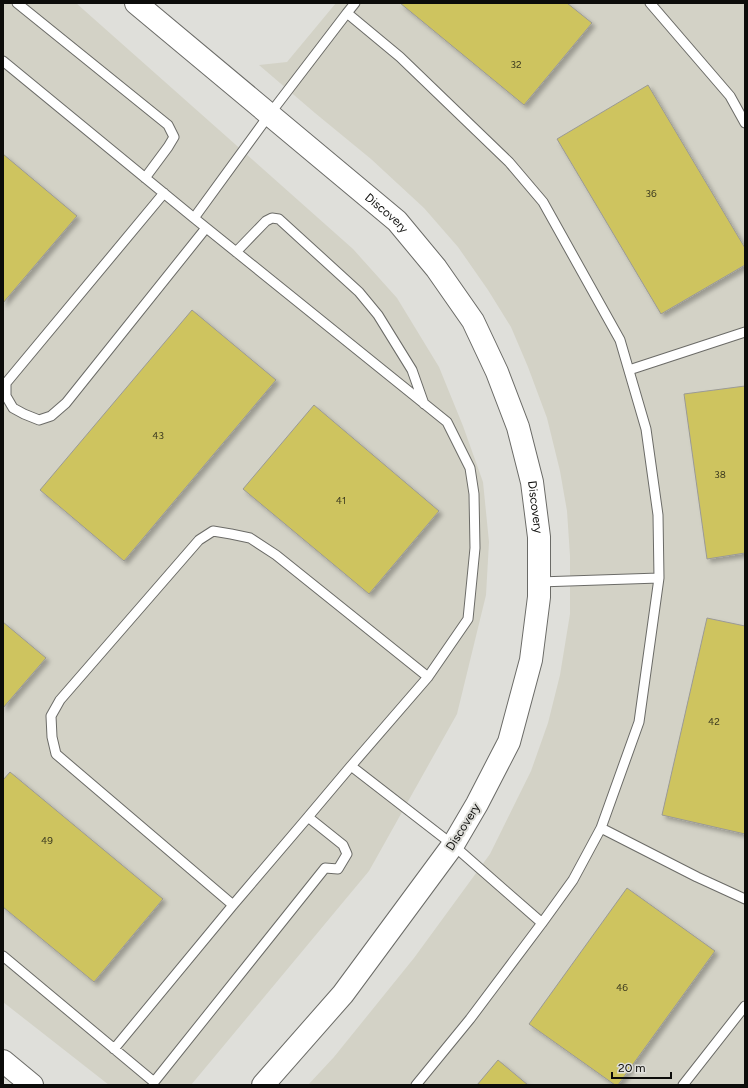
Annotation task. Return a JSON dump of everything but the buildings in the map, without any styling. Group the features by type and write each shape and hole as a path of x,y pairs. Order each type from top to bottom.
{"street":[{"name":"Discovery","path":"136,3 397,221 436,268 473,321 497,372 518,427 532,482 539,537 540,598 531,660 509,742 477,804 453,845 343,994 263,1085"},
{"path":"3,1061 32,1085"}],"lane":[{"path":"17,3 168,125 174,138 145,178"},
{"path":"194,218 269,115 355,3"},
{"path":"650,3 730,96 745,123"},
{"path":"347,13 400,57 509,162 543,202 620,340 646,429 658,514 659,578 639,722 601,828 572,880 542,923 470,1019 416,1085"},
{"path":"3,62 447,422 470,468 474,494 475,548 468,619 428,677 233,905 114,1049"},
{"path":"164,193 6,383 6,396 13,408 39,420 51,416 66,403 206,228"},
{"path":"236,252 266,221 272,218 279,219 359,292 378,315 412,370 424,404"},
{"path":"629,370 745,332"},
{"path":"233,905 56,754 52,737 51,716 65,694 199,540 213,532 250,538 269,551 428,677"},
{"path":"540,582 659,578"},
{"path":"352,766 453,845 542,923"},
{"path":"3,956 154,1082 325,868 338,869 347,854 343,844 308,817"},
{"path":"601,828 697,877 745,899"},
{"path":"683,1085 745,1006"}],"shaded area":[{"path":"3,3 76,3 353,249 397,298 439,367 463,426 483,482 489,542 486,595 457,714 369,871 191,1085 109,1085 3,1002"},
{"path":"336,3 745,3 745,1085 308,1085 334,1057 414,958 490,854 531,771 548,723 560,675 570,614 570,556 567,511 560,471 547,418 511,327 488,290 458,247 424,208 371,159 259,65 287,62"}]}
